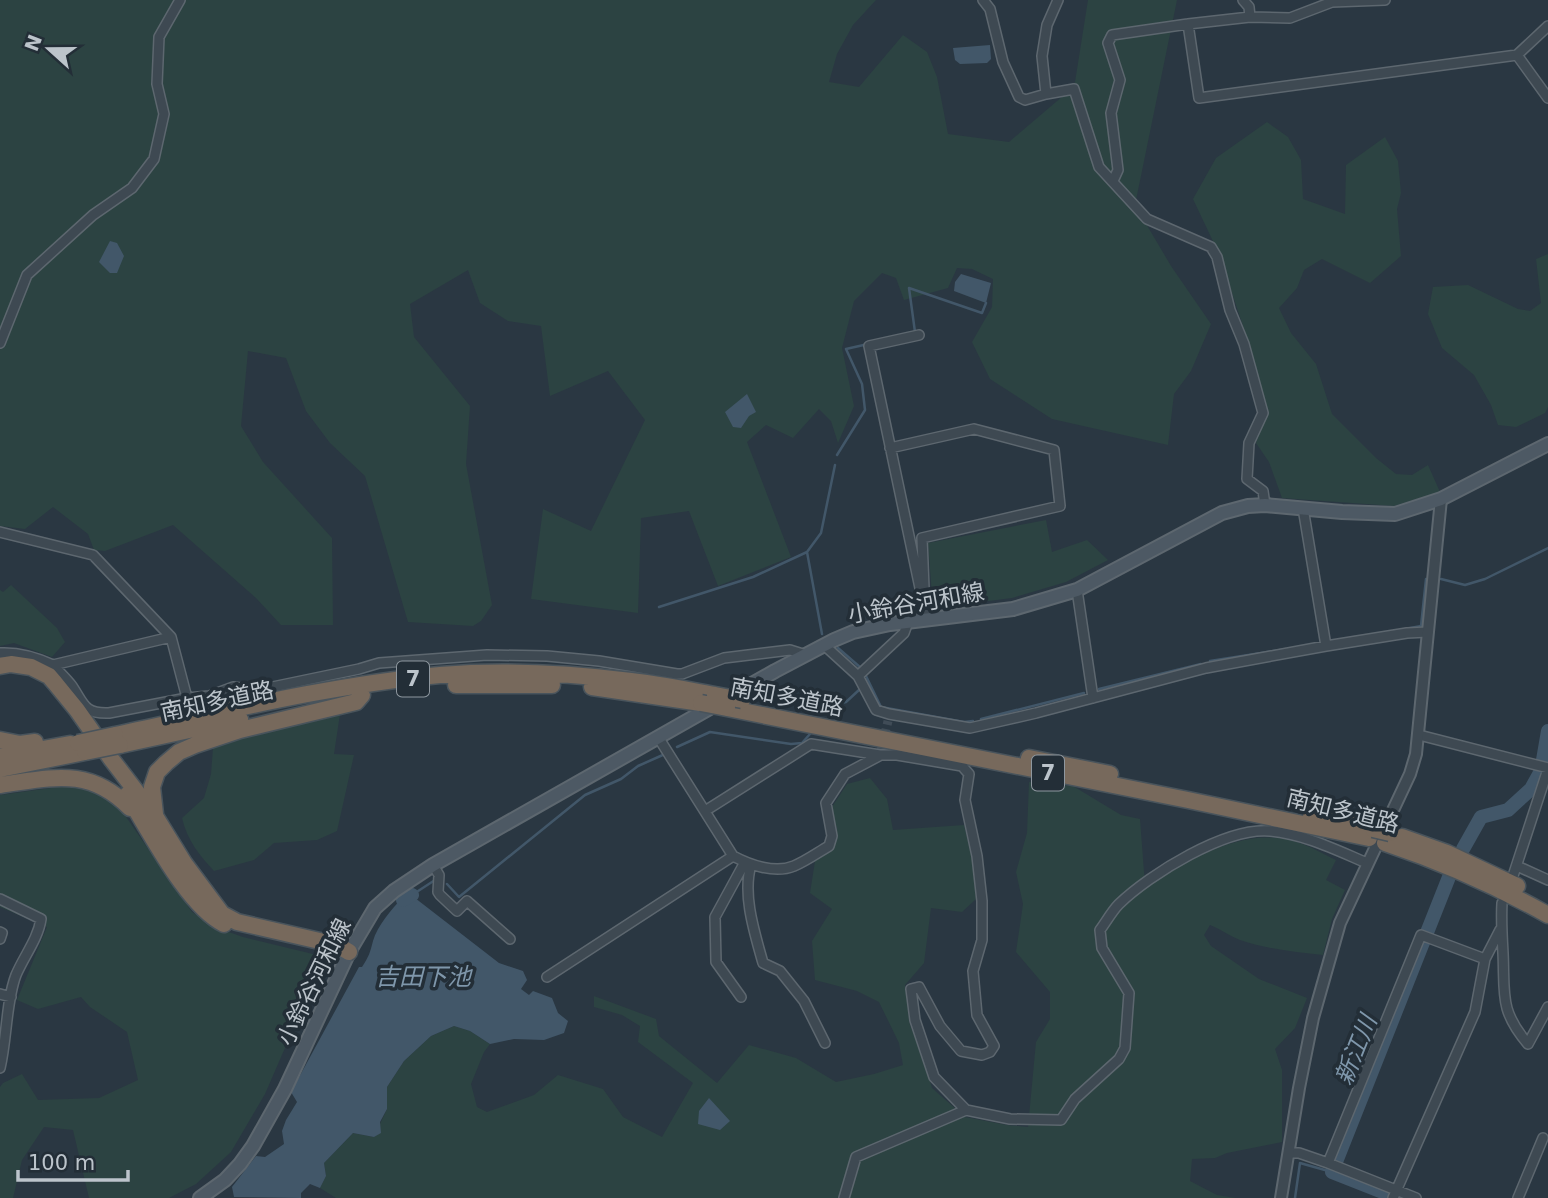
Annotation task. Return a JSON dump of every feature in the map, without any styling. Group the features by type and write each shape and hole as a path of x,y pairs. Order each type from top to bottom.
{"highway":[{"path":"0,666 21,665 50,676 112,760 199,906 221,923 244,931 336,953 349,952"},
{"path":"0,673 25,673 51,687 74,716 137,810 148,818"},
{"name":"南知多道路","path":"0,757 78,744 188,719 351,688 462,674 569,674 634,681 742,700 1209,793 1447,853 1548,903"},
{"name":"南知多道路","path":"114,736 362,695 447,686 569,685 701,703 1371,834"},
{"path":"148,818 157,772 179,752 240,730 356,702 362,695"},
{"path":"0,740 20,744 78,744"},
{"name":"南知多道路","path":"0,769 78,744"},
{"path":"0,785 57,777 87,780 102,786 148,818"},
{"name":"南知多道路","path":"1388,838 1470,875 1548,915"}],"main road":[{"name":"小鈴谷河和線","path":"202,1198 240,1164 258,1137 296,1065 349,952 375,908 394,891 433,865 658,737 824,645 853,632 926,617 1013,609 1077,590 1222,513 1248,506 1395,514 1441,499 1548,444"}],"street":[{"path":"0,343 27,275 93,215 132,187 154,159 164,114 157,83 159,37 180,0"},
{"path":"983,0 990,9 1003,62 1018,97 1025,100 1074,89 1099,167 1147,219 1211,247 1217,257 1230,310 1244,344 1263,413 1249,443 1247,479 1263,491 1265,505"},
{"path":"1046,94 1042,56 1047,25 1058,0"},
{"path":"1243,0 1250,17"},
{"path":"1113,181 1118,170 1111,113 1119,80 1108,43 1112,35 1250,17 1290,18 1332,2 1385,0"},
{"path":"1188,23 1199,98 1517,55 1548,26"},
{"path":"1517,55 1548,98"},
{"path":"919,335 869,346 926,617"},
{"path":"890,448 974,429 1054,450 1060,506 922,538 926,617"},
{"path":"1281,1198 1313,1018 1340,923 1410,774 1416,754 1441,499"},
{"path":"1303,508 1326,646"},
{"path":"0,532 93,555 171,638 187,698"},
{"path":"1077,590 1093,698"},
{"path":"858,676 904,634 908,622"},
{"path":"824,645 858,676 876,710 888,718 970,728 1206,668 1326,646 1429,632"},
{"path":"52,665 171,638"},
{"path":"0,653 12,652 38,658 52,665 89,710 97,714 209,696 233,687 258,690 401,660 487,655 547,656 682,674 724,658 790,649 806,655"},
{"path":"1419,735 1548,768 1513,876"},
{"path":"658,737 733,856 748,864 766,868 792,867 829,846 832,836 825,803 845,774 881,753"},
{"path":"705,811 811,744 961,766 968,774 965,800 977,856 982,901 982,940 973,971 977,1015 994,1046 990,1052 982,1055 961,1051 940,1026 919,987 911,989 915,1020 933,1077 966,1110 1010,1119 1061,1120 1075,1099 1119,1059 1125,1048 1129,992 1102,948 1100,930 1117,906 1149,878 1236,834 1268,831 1299,836 1367,863"},
{"path":"547,977 733,856"},
{"path":"741,997 716,962 715,917 748,864"},
{"path":"748,864 750,918 763,963 780,971 804,1000 825,1043"},
{"path":"433,865 439,875 438,892 441,898 457,911 467,901 510,939"},
{"path":"1517,866 1548,880"},
{"path":"0,899 41,919 39,929 16,976 0,1068"},
{"path":"1502,903 1500,930 1503,1000 1519,1034 1528,1044 1548,1007"},
{"path":"1395,1193 1475,1012 1485,959 1500,930"},
{"path":"0,932 0,939"},
{"path":"1328,1163 1426,936 1485,959"},
{"path":"0,994 11,998"},
{"path":"844,1198 856,1157 966,1110"},
{"path":"1518,1198 1543,1138"},
{"path":"1289,1153 1299,1153 1328,1163 1395,1193 1416,1198"}],"green space":[{"path":"0,0 876,0 853,25 837,54 829,82 859,87 903,35 927,52 937,77 948,134 1009,142 1063,96 1075,82 1088,0 1177,0 1135,205 1171,266 1211,324 1191,371 1174,394 1168,445 1052,419 990,379 972,342 992,307 993,279 972,269 957,268 948,288 904,300 896,278 882,273 854,301 842,348 854,406 838,443 831,421 819,409 793,438 766,425 747,442 791,557 718,586 689,511 641,518 638,613 531,599 543,509 591,531 645,420 608,371 550,396 541,326 508,321 480,303 468,270 410,304 414,337 470,406 466,464 492,605 481,621 473,626 408,622 365,476 330,443 306,411 286,358 248,351 241,426 263,462 332,538 333,625 281,625 256,598 173,525 105,551 94,550 88,534 53,507 25,529 0,526"},
{"path":"1267,122 1288,137 1301,160 1303,199 1345,214 1346,165 1385,137 1398,161 1401,193 1397,209 1401,256 1370,283 1322,259 1304,270 1297,288 1279,308 1291,333 1316,364 1332,414 1396,474 1412,475 1428,465 1440,492 1394,506 1282,498 1269,462 1256,443 1267,412 1247,338 1219,254 1193,199 1216,158"},
{"path":"1548,254 1548,407 1545,413 1516,427 1498,425 1491,405 1474,375 1442,348 1428,314 1433,287 1468,285 1518,309 1530,311 1541,303 1536,259"},
{"path":"1046,520 1052,552 1087,540 1108,560 1066,582 1012,598 933,608 928,543"},
{"path":"11,585 57,628 65,642 52,657 14,643 0,646 0,590 3,592"},
{"path":"340,714 334,754 354,755 337,831 317,840 274,843 254,860 214,871 195,847 182,818 204,798 211,774 213,748 223,739"},
{"path":"870,778 887,799 893,830 964,825 972,857 976,899 962,912 931,908 924,963 905,985 910,1025 932,1088 965,1117 1007,1125 1028,1127 1036,1042 1050,1019 1050,992 1016,952 1023,904 1016,872 1027,833 1029,782 1073,786 1121,815 1140,819 1145,885 1218,848 1257,838 1297,842 1336,860 1326,880 1345,890 1332,919 1323,955 1250,943 1210,925 1204,935 1211,946 1259,979 1307,998 1295,1028 1275,1049 1282,1070 1282,1142 1215,1158 1192,1159 1190,1181 1217,1195 1236,1198 336,1198 320,1188 326,1176 324,1163 353,1133 374,1137 387,1109 387,1087 404,1061 431,1036 454,1026 470,1031 490,1044 471,1084 477,1107 487,1112 534,1095 558,1075 603,1089 623,1117 662,1137 693,1083 638,1042 640,1026 622,1015 594,1007 594,996 656,1019 659,1036 717,1083 749,1045 796,1058 836,1082 903,1065 899,1043 879,1002 857,991 815,980 812,941 832,909 810,893 815,861 832,848 837,828 830,810 847,784"},
{"path":"65,786 87,788 103,795 122,811 192,912 217,928 243,937 317,955 323,969 301,1011 265,1094 231,1152 196,1184 169,1198 89,1198 73,1130 44,1127 22,1160 13,1198 0,1198 0,1087 3,1083 22,1074 38,1100 99,1098 138,1080 127,1032 90,1007 81,997 38,1009 17,1000 47,927 0,907 0,795"}],"water":[{"path":"990,45 991,59 987,63 960,64 955,60 953,48"},
{"path":"110,241 117,243 124,256 117,273 110,273 99,262"},
{"path":"961,274 991,283 986,303 954,291 955,282"},
{"path":"747,394 756,412 749,416 741,428 733,427 725,412"},
{"name":"吉田下池","path":"402,898 405,902 415,898 499,963 523,971 527,980 521,989 529,995 533,991 552,998 558,1013 568,1021 564,1033 544,1040 514,1039 490,1044 470,1031 454,1026 431,1036 404,1061 387,1087 387,1109 380,1122 381,1133 374,1137 353,1133 324,1163 326,1176 320,1188 310,1184 301,1193 301,1198 234,1197 232,1187 256,1156 265,1157 284,1144 282,1131 297,1102 291,1092 359,967 362,967 366,960 375,935 389,912"},
{"path":"709,1098 730,1121 720,1130 698,1124 699,1111"}],"waterway":[{"path":"915,332 909,288 982,313 986,303"},
{"path":"837,455 865,410 862,384 846,349 868,344"},
{"path":"807,552 821,533 835,465"},
{"path":"1441,579 1465,585 1485,579 1548,548"},
{"path":"659,607 753,577 807,552 822,634"},
{"path":"1405,629 1421,626 1426,579"},
{"path":"838,648 861,668"},
{"path":"1210,661 1286,649"},
{"path":"1099,689 1201,664"},
{"path":"865,674 881,707 964,722 973,721"},
{"path":"829,709 832,705 846,702 859,690"},
{"path":"981,719 1084,693"},
{"name":"新江川","path":"1543,760 1548,731"},
{"path":"677,747 710,732 791,744 802,743 810,734"},
{"path":"447,884 459,897 585,795 621,779 638,766 665,754"},
{"name":"新江川","path":"1463,849 1481,817 1508,810 1531,789 1541,771"},
{"name":"新江川","path":"1398,1198 1332,1172 1449,877"},
{"path":"412,895 435,880"},
{"path":"403,900 412,895"},
{"path":"1295,1198 1300,1163 1332,1172"}],"tunnel":[{"path":"881,751 888,721"}]}
